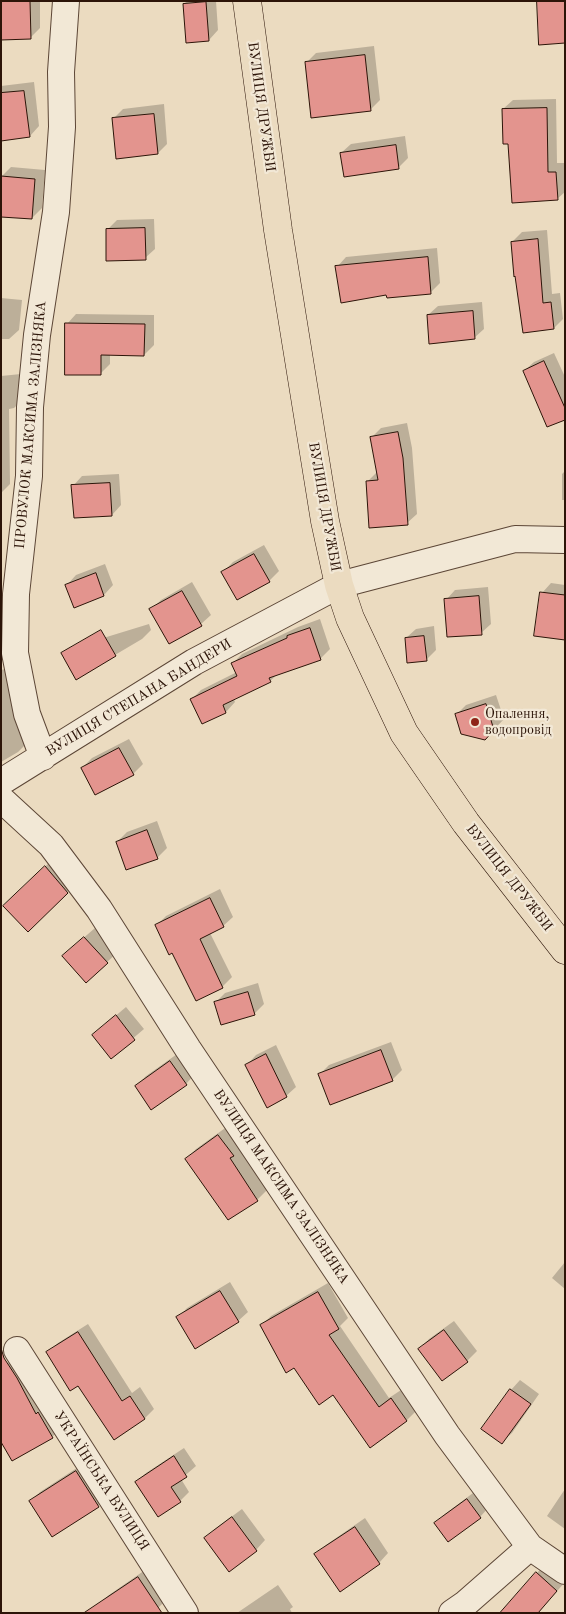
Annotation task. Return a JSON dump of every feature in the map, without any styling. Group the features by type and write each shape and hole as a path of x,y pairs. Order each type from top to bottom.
{"main road":[{"name":"ВУЛИЦЯ ДРУЖБИ","path":"247,1 280,240 325,521 338,585 350,618 404,733 466,823 565,950"}],"street":[{"name":"ПРОВУЛОК МАКСИМА ЗАЛІЗНЯКА","path":"43,757 27,714 15,653 16,594 30,476 30,407 37,335 56,212 62,126 61,72 66,1"},
{"name":"ВУЛИЦЯ СТЕПАНА БАНДЕРИ","path":"1,782 194,662 338,585 515,539 565,540"},
{"name":"ВУЛИЦЯ МАКСИМА ЗАЛІЗНЯКА","path":"1,799 51,845 99,909 188,1049 447,1435 530,1547 565,1571"},
{"name":"УКРАЇНСЬКА ВУЛИЦЯ","path":"17,1350 185,1613"},
{"path":"452,1613 465,1604 530,1547"}],"building":[{"path":"1,1 30,1 31,39 1,40"},
{"path":"537,1 565,1 565,43 539,45"},
{"path":"206,2 209,41 186,43 183,4"},
{"path":"365,55 371,111 311,118 305,62"},
{"path":"24,91 30,137 1,141 1,93"},
{"path":"547,108 548,172 556,172 558,200 512,203 508,144 503,144 502,109"},
{"path":"154,114 158,154 116,159 112,118"},
{"path":"396,145 399,169 344,177 340,153"},
{"path":"1,176 35,179 32,219 1,217"},
{"path":"145,228 146,260 106,261 106,229"},
{"path":"538,239 543,303 551,302 554,329 523,333 514,277 511,242"},
{"path":"428,257 431,294 387,298 386,295 341,303 335,266"},
{"path":"473,311 475,339 429,344 427,315"},
{"path":"65,323 145,324 144,356 101,355 101,375 65,375"},
{"path":"544,361 565,408 565,420 547,427 523,371"},
{"path":"398,432 403,458 408,525 369,528 366,481 378,480 370,437"},
{"path":"110,483 112,516 74,518 71,485"},
{"path":"254,554 270,582 237,600 221,572"},
{"path":"96,573 104,596 74,608 65,585"},
{"path":"182,591 202,626 169,644 149,609"},
{"path":"540,592 565,595 565,640 534,636"},
{"path":"479,596 482,635 447,637 444,599"},
{"path":"310,628 321,660 269,678 271,682 223,705 226,713 202,724 190,699 237,676 231,663 287,638 287,636"},
{"path":"101,630 116,656 76,680 61,653"},
{"path":"424,636 427,661 407,663 405,638"},
{"name":"Опалення, водопровід","path":"486,704 494,730 485,740 461,734 455,714"},
{"path":"119,748 134,775 95,795 81,768"},
{"path":"147,830 158,859 126,870 116,842"},
{"path":"45,866 68,893 28,932 3,906"},
{"path":"210,898 224,927 200,939 223,988 196,1001 172,953 169,955 155,925"},
{"path":"84,937 108,963 86,983 62,956"},
{"path":"248,992 255,1015 221,1025 214,1002"},
{"path":"116,1015 135,1040 111,1059 92,1035"},
{"path":"381,1050 393,1081 330,1105 318,1074"},
{"path":"266,1054 287,1097 267,1108 245,1065"},
{"path":"170,1061 187,1085 151,1110 135,1086"},
{"path":"218,1135 234,1156 230,1158 258,1201 228,1220 185,1159"},
{"path":"220,1291 239,1322 195,1349 176,1317"},
{"path":"318,1292 339,1329 329,1335 379,1407 391,1398 407,1421 370,1448 333,1395 319,1405 294,1368 286,1373 260,1325"},
{"path":"444,1330 468,1362 442,1381 418,1349"},
{"path":"78,1332 122,1401 130,1396 145,1419 114,1440 78,1386 70,1391 46,1352"},
{"path":"1,1348 4,1358 36,1414 38,1412 53,1438 12,1461 1,1442"},
{"path":"510,1389 531,1404 502,1444 481,1429"},
{"path":"174,1456 187,1477 171,1487 181,1502 158,1517 135,1482"},
{"path":"76,1471 99,1507 52,1537 29,1501"},
{"path":"467,1499 481,1518 448,1542 434,1523"},
{"path":"232,1517 257,1551 229,1572 204,1538"},
{"path":"355,1527 380,1564 340,1592 314,1554"},
{"path":"536,1572 557,1591 538,1613 500,1613"},
{"path":"138,1577 162,1613 84,1613"}],"place":[{"name":"Опалення, водопровід","path":"475,722"}]}
